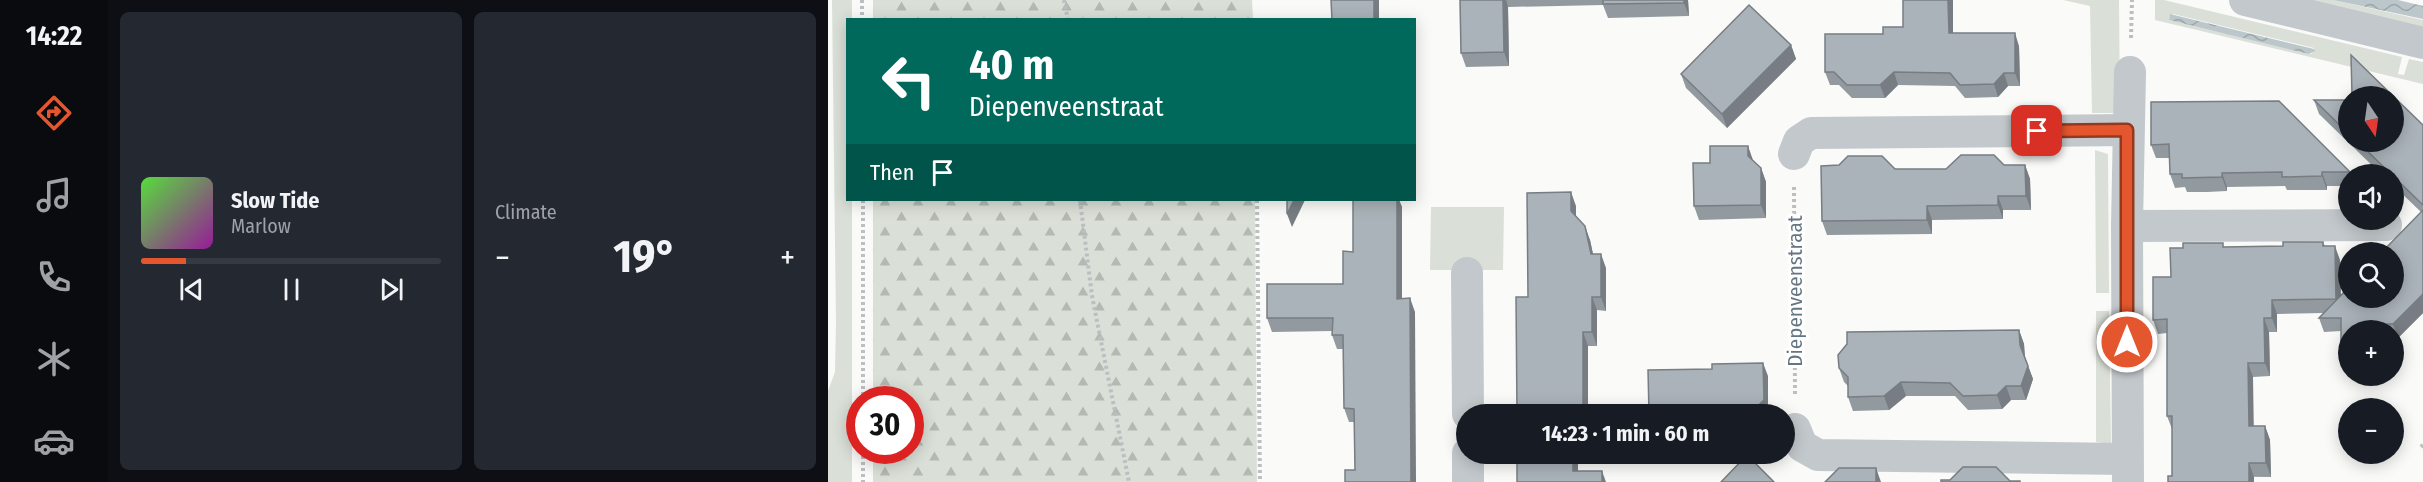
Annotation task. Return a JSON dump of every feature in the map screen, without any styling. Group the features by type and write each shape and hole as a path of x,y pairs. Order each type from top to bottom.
{"street":[{"path":"2245,0 2423,44"},
{"path":"1795,429 1802,446 1818,455 2127,470 2127,130 2130,72"},
{"path":"1794,153 1799,141 1811,133 2127,130"},
{"path":"2127,226 2338,225"},
{"path":"1467,273 1468,404"},
{"path":"1468,464 1468,482"}],"path":[{"path":"862,0 862,18"},
{"path":"1064,0 1068,18"},
{"name":"Diepenveenstraat","path":"1794,153 1795,404"},
{"path":"862,201 863,386"},
{"path":"1080,201 1092,296 1129,482"},
{"path":"1257,201 1260,482"},
{"path":"863,464 863,482"}],"green space":[{"path":"832,0 852,0 852,18 846,18 846,201 852,201 852,386 846,386 846,464 852,464 852,482 828,482 828,391 835,372"},
{"path":"873,0 1252,0 1253,18 873,18"},
{"path":"2063,0 2119,0 2120,113 2092,113 2090,6"},
{"path":"2155,0 2164,0 2402,57 2398,74 2404,75 2409,59 2423,62 2423,84 2155,20","holes":["2173,14 2314,48 2311,54 2169,20 2169,17"]},
{"path":"2286,0 2333,0 2423,20 2423,32"},
{"path":"2095,150 2108,154 2109,293 2096,293"},
{"path":"873,201 1255,201 1257,482 873,482 873,464 924,464 924,386 873,386"},
{"path":"1431,207 1504,207 1503,270 1430,270"},
{"path":"2096,311 2109,311 2111,444 2096,442"}],"water":[{"path":"2333,0 2398,0 2423,6 2423,19"},
{"path":"2170,14 2315,51 2309,54 2169,20"}],"building":[{"path":"1331,0 1374,0 1374,18 1332,18"},
{"path":"1460,0 1503,0 1504,52 1461,53"},
{"path":"1603,0 1684,0 1684,3 1603,4"},
{"path":"1903,0 1948,0 1949,33 2015,33 2015,73 2004,73 1994,84 1960,85 1950,73 1894,72 1880,85 1847,85 1834,72 1825,72 1825,34 1883,34 1883,27 1903,27"},
{"path":"1749,5 1791,45 1722,114 1681,74"},
{"path":"2351,55 2383,86 2352,86"},
{"path":"2314,100 2338,100 2338,123"},
{"path":"2279,101 2342,164 2338,164 2338,172 2322,172 2322,176 2282,177 2282,172 2222,173 2222,177 2182,178 2182,174 2170,174 2169,144 2151,145 2151,102"},
{"path":"2404,107 2423,125 2423,205 2404,187 2404,164 2381,164 2368,152 2404,152"},
{"path":"1710,146 1748,146 1748,156 1761,168 1761,205 1694,206 1693,163 1710,163"},
{"path":"1961,155 1994,155 2004,165 2025,165 2026,196 1998,196 1998,205 1927,206 1927,220 1822,221 1821,166 1839,165 1848,156 1882,156 1895,169 1946,169"},
{"path":"1571,192 1571,211 1585,226 1591,254 1601,254 1601,297 1592,297 1592,332 1583,332 1583,404 1517,404 1516,297 1528,297 1527,193"},
{"path":"1287,201 1294,201 1287,214"},
{"path":"1353,201 1397,201 1397,299 1410,298 1411,482 1345,482 1345,470 1355,470 1354,409 1344,408 1343,335 1332,335 1333,318 1267,318 1267,284 1343,284 1343,251 1353,252"},
{"path":"2423,210 2423,294 2397,320 2319,318 2338,298 2338,308 2404,308 2404,242 2392,242"},
{"path":"2283,242 2323,242 2323,246 2335,246 2336,299 2272,300 2272,318 2264,318 2265,363 2248,363 2249,426 2265,426 2266,463 2249,463 2249,482 2168,482 2168,476 2172,476 2172,416 2167,416 2167,319 2153,320 2153,277 2171,277 2170,248 2183,248 2183,243 2223,243 2223,247 2283,246"},
{"path":"2019,330 2020,345 2028,366 2021,386 2006,386 1997,395 1963,396 1950,383 1901,382 1884,396 1848,397 1848,377 1839,368 1838,355 1847,344 1847,332"},
{"path":"1763,363 1764,400 1760,404 1649,404 1648,370 1712,369 1712,364"},
{"path":"1517,464 1573,464 1573,471 1602,471 1602,482 1517,482"},
{"path":"1738,464 1756,464 1774,482 1721,482"},
{"path":"1963,467 1996,467 2010,481 2020,482 1941,482 1941,480 1950,480"},
{"path":"1839,468 1876,468 1876,482 1825,482"}],"route":[{"path":"2037,131 2127,130 2127,342"}]}
